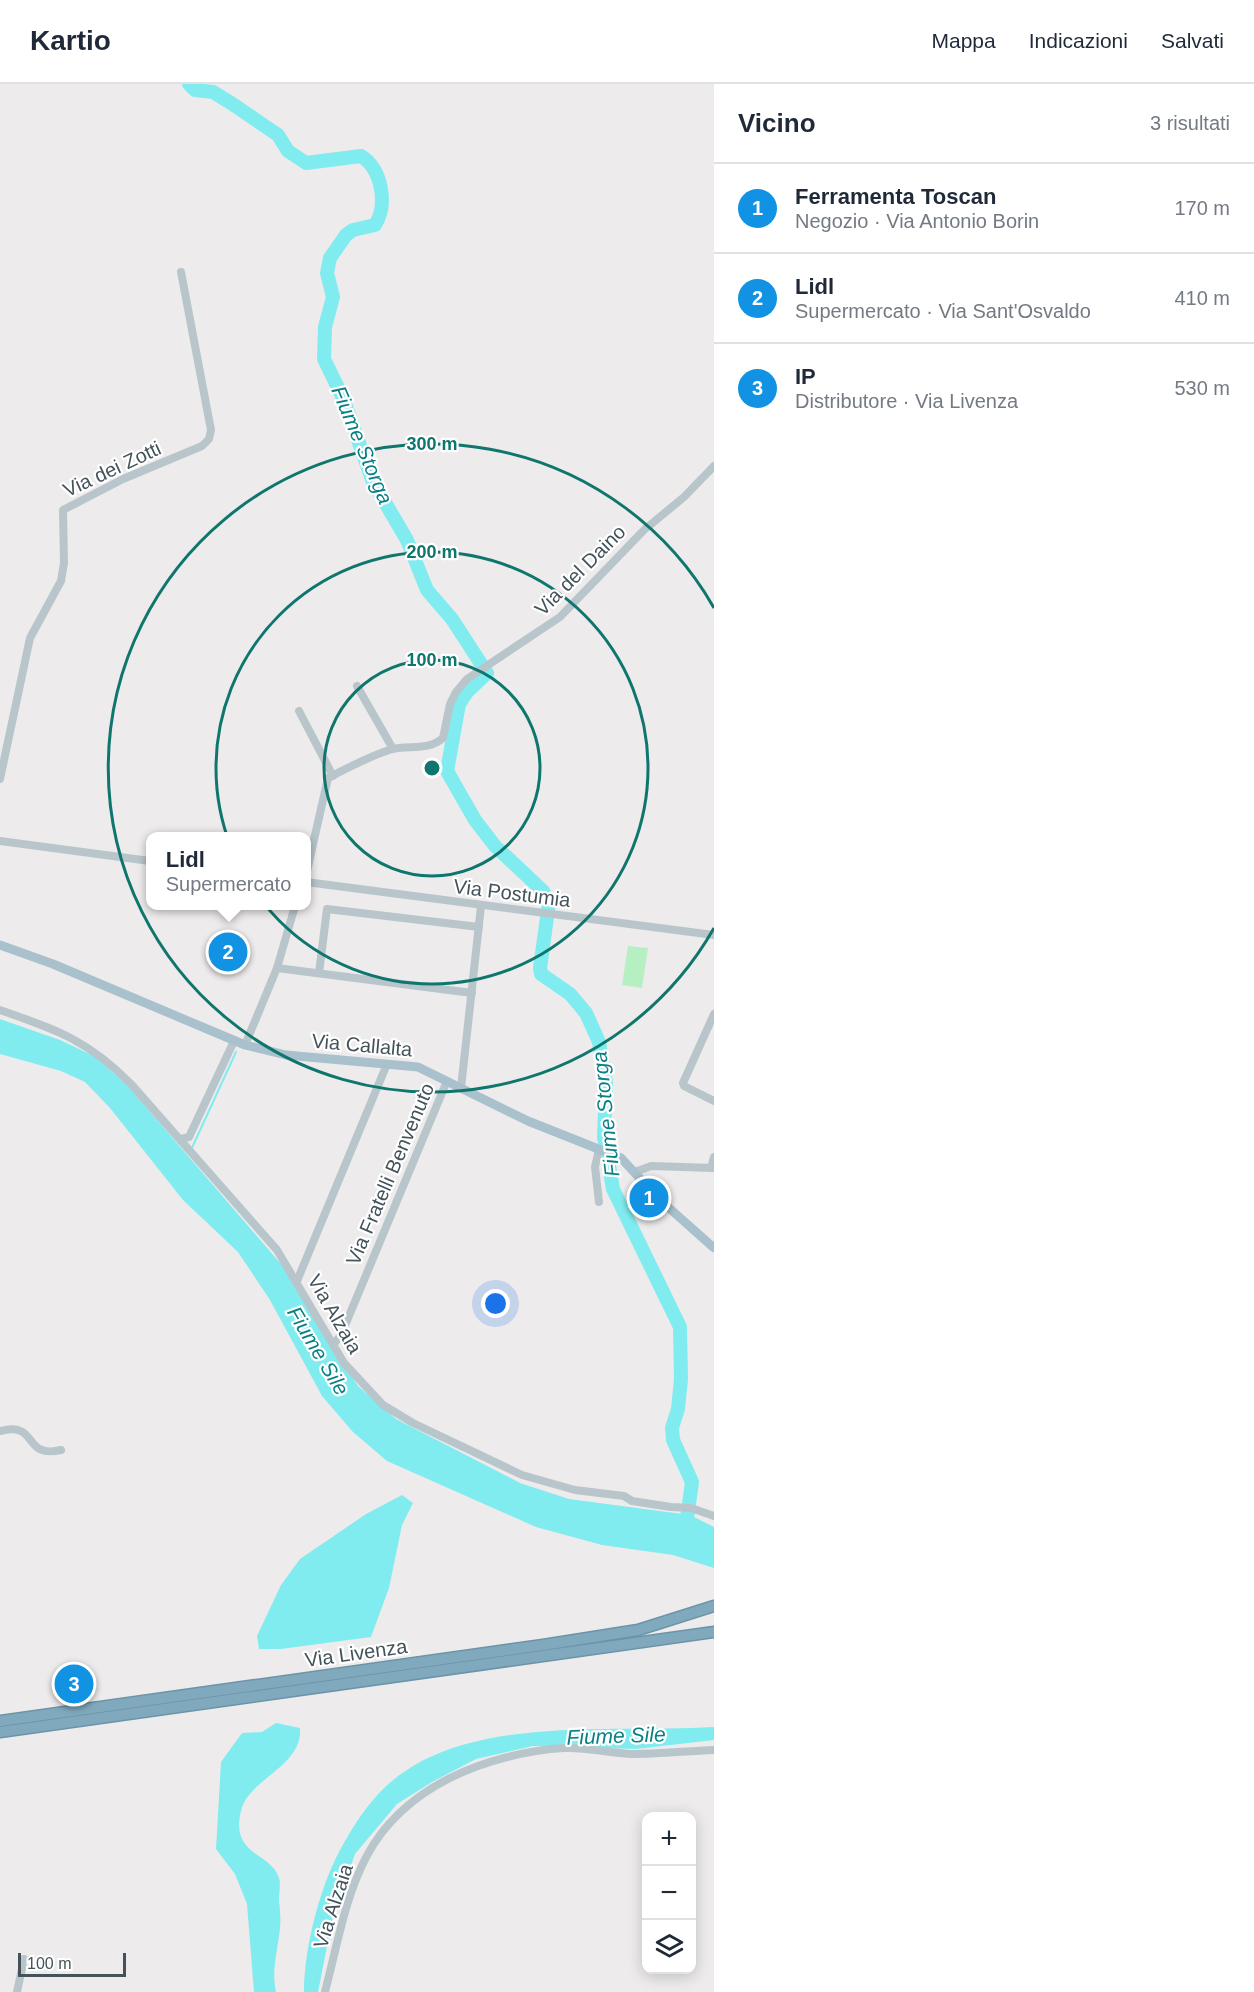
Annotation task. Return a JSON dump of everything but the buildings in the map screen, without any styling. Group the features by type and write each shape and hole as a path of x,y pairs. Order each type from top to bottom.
{"highway":[{"name":"Via Livenza","path":"0,1720 543,1645 638,1629 714,1606"},
{"name":"Via Livenza","path":"0,1732 714,1632"}],"main road":[{"name":"Via Callalta","path":"0,945 53,964 245,1045 285,1055 418,1067 528,1121 627,1162 660,1200 714,1248"}],"street":[{"name":"Via dei Zotti","path":"0,779 30,638 61,581 64,563 63,510 123,479 202,446 209,439 211,430 181,272"},
{"name":"Via del Daino","path":"328,781 393,749 424,747 443,738 456,692 478,671 560,617 644,530 714,466"},
{"path":"357,686 393,749"},
{"path":"299,711 328,781 311,854"},
{"path":"0,841 146,860"},
{"name":"Via Postumia","path":"311,883 714,935"},
{"path":"460,1088 481,906"},
{"path":"319,973 327,909 479,927"},
{"path":"245,1045 277,968 295,910"},
{"path":"277,968 472,993"},
{"name":"Via Alzaia","path":"0,1010 59,1030 85,1044 117,1070 182,1139 277,1250 353,1376 383,1405 413,1423 506,1468 575,1490 687,1507 714,1516"},
{"path":"714,1014 683,1083 684,1086 714,1101"},
{"path":"182,1139 189,1137 234,1041"},
{"path":"297,1281 387,1064"},
{"name":"Via Fratelli Benvenuto","path":"333,1346 341,1335 447,1081"},
{"path":"598,1202 595,1167 600,1149"},
{"path":"635,1172 651,1166 713,1168 714,1157"},
{"path":"0,1431 13,1428 27,1433 39,1451 46,1453 61,1450"},
{"name":"Via Alzaia","path":"325,1992 348,1899 369,1851 377,1837 399,1812 428,1789 481,1765 564,1748 634,1754 714,1750"},
{"path":"17,1992 24,1959"}],"green space":[{"path":"628,946 648,948 642,988 622,985"}],"water":[{"name":"Fiume Sile","path":"0,1019 60,1040 94,1056 127,1085 287,1271 358,1386 396,1419 520,1483 569,1499 690,1515 714,1527 714,1568 673,1555 602,1545 536,1527 387,1461 353,1432 322,1396 270,1300 238,1252 183,1200 110,1108 85,1082 61,1071 0,1054"},
{"path":"402,1495 413,1503 402,1525 389,1588 371,1637 281,1649 259,1649 257,1636 281,1585 300,1559 366,1514"},
{"path":"276,1723 300,1728 299,1741 285,1763 246,1800 241,1811 239,1826 241,1837 246,1845 275,1870 280,1883 280,1925 274,1976 276,1992 254,1992 247,1904 235,1874 216,1849 221,1762 242,1733 262,1732"},
{"name":"Fiume Sile","path":"714,1727 714,1740 636,1749 533,1746 476,1759 397,1804 355,1854 333,1916 318,1992 304,1992 307,1957 314,1920 332,1867 345,1841 367,1808 384,1788 404,1772 436,1754 473,1742 512,1735 596,1729"}],"waterway":[{"name":"Fiume Storga","path":"189,84 195,90 213,92 231,103 278,135 288,151 306,163 361,156 374,169 378,178 382,198 379,217 375,225 353,230 346,235 330,258 327,273 333,297 325,327 324,359 343,398 373,482 407,540 427,590 452,619 487,673 467,692 459,704 447,771 475,820 495,846 543,891 549,903 541,974 570,994 586,1013 599,1042 606,1083 604,1137 613,1189 680,1327 681,1379 678,1409 672,1428 673,1440 692,1482 685,1533"},
{"path":"191,1150 236,1052"}],"place":[{"name":"Lidl","path":"228,952"},
{"name":"Ferramenta Toscan","path":"649,1198"},
{"name":"IP","path":"74,1684"}]}
